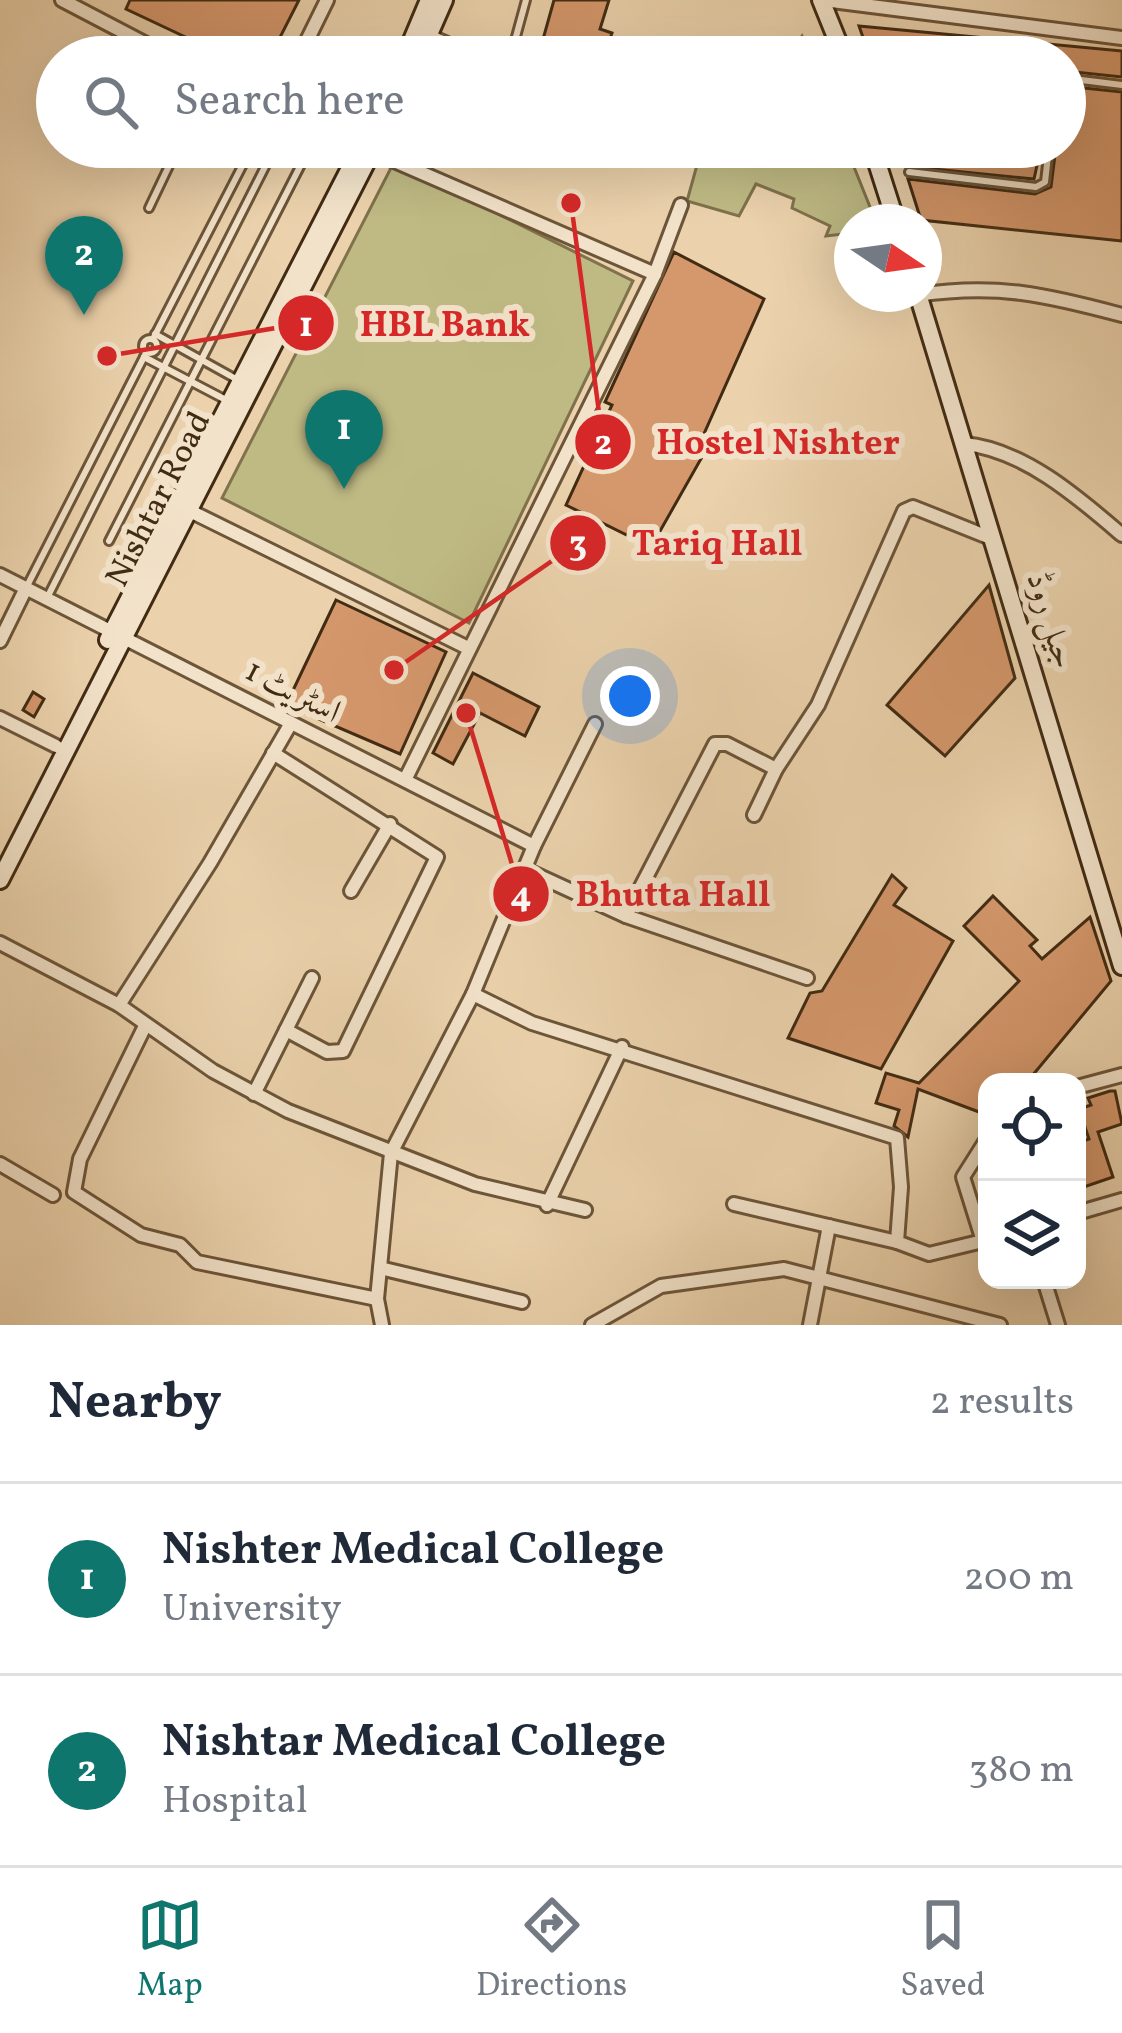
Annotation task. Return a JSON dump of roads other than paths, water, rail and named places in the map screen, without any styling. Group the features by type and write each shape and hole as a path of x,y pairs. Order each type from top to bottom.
{"main road":[{"path":"414,36 429,0"},
{"path":"431,34 444,0"},
{"path":"823,0 836,36"},
{"name":"Nishtar Road","path":"0,856 358,168"},
{"path":"879,168 890,204"},
{"name":"جیل روڈ","path":"923,312 1118,932 1122,966"},
{"name":"Nishtar Road","path":"183,507 230,402 246,382"},
{"name":"Nishtar Road","path":"0,880 117,635"}],"street":[{"path":"62,0 130,36"},
{"path":"309,36 327,0"},
{"path":"823,0 1122,38"},
{"path":"414,168 655,274"},
{"path":"405,780 655,274 680,205"},
{"path":"942,291 1022,289 1122,315"},
{"path":"964,444 983,446 1024,464 1122,535"},
{"path":"183,507 468,648"},
{"path":"754,815 776,769 818,705 904,512 913,507 993,538"},
{"name":"اسٹریٹ 1","path":"0,575 534,846"},
{"path":"0,641 26,588"},
{"path":"0,718 56,746"},
{"path":"119,1005 291,722"},
{"path":"382,1325 376,1298 391,1153 473,994 534,846 595,724"},
{"path":"626,916 715,744 728,744 776,769"},
{"path":"273,753 436,856 347,1047 339,1053 327,1052 286,1030"},
{"path":"351,891 390,824"},
{"path":"526,870 626,916 807,978"},
{"path":"0,943 119,1005 254,1094 391,1153 548,1205 585,1210"},
{"path":"254,1094 312,978"},
{"path":"473,994 532,1023 622,1047 897,1138 902,1187 897,1242"},
{"path":"146,1026 80,1159 74,1192 141,1235 179,1245 197,1262 376,1298"},
{"path":"548,1205 622,1047"},
{"path":"1086,1086 1122,1076"},
{"path":"978,1153 963,1177 978,1220"},
{"path":"0,1164 53,1195"},
{"path":"1086,1210 1122,1200"},
{"path":"734,1204 897,1242 928,1254 978,1242"},
{"path":"810,1325 829,1226"},
{"path":"380,1268 522,1301"},
{"path":"592,1325 661,1286 784,1269 1000,1325"},
{"path":"1047,1289 1058,1325"}],"lane":[{"path":"516,36 526,0"},
{"path":"431,34 436,36"},
{"path":"1086,81 1122,85"},
{"path":"149,208 168,168"},
{"path":"26,588 145,355 157,347 154,337 241,168"},
{"path":"47,598 264,168"},
{"path":"109,541 299,168"},
{"path":"909,172 1036,188 1045,182 1047,168"},
{"path":"154,337 246,382"},
{"path":"145,355 230,402"}],"place":[{"name":"Hostel Nishter","path":"571,203"},
{"name":"Nishtar Medical College","path":"84,315"},
{"name":"HBL Bank","path":"107,356"},
{"name":"Nishter Medical College","path":"344,489"},
{"name":"Tariq Hall","path":"394,670"},
{"name":"Bhutta Hall","path":"466,713"}]}
